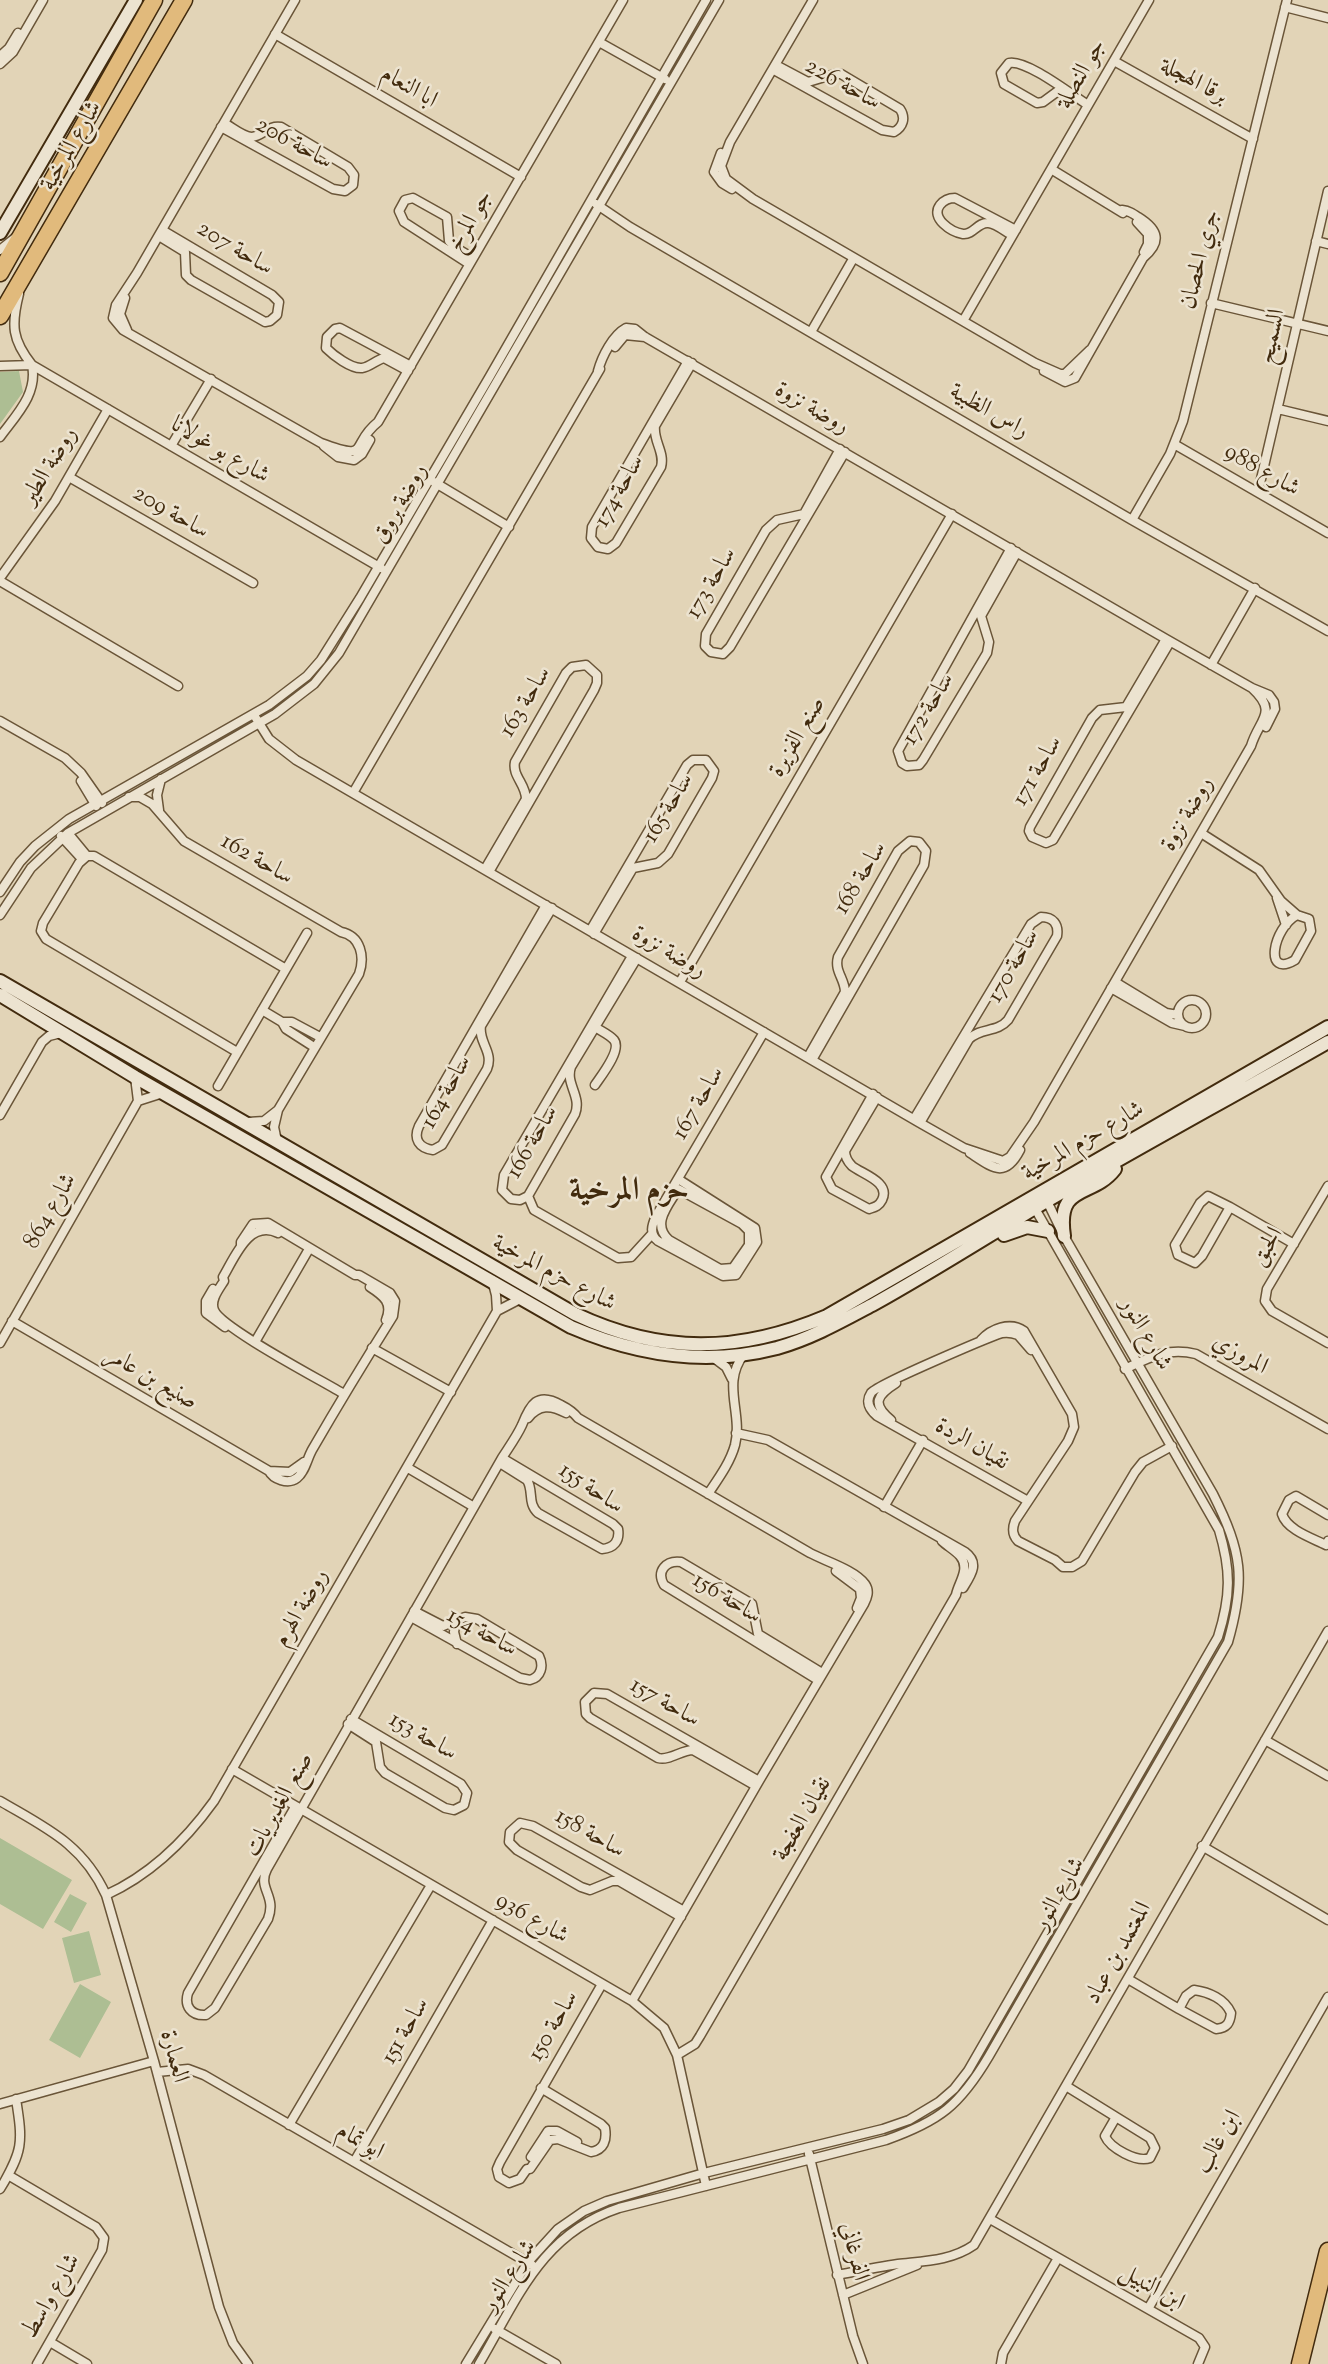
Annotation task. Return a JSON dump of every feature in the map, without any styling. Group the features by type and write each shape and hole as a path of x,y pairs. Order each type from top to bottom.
{"highway":[{"name":"شارع المرخية","path":"0,273 155,0"},
{"name":"شارع المرخية","path":"0,316 184,0"},
{"path":"1300,2364 1328,2250"}],"street":[{"path":"0,56 9,48 37,0"},
{"path":"0,64 13,52 43,0"},
{"name":"شارع المرخية","path":"0,233 136,0"},
{"name":"جو المرخ","path":"295,0 137,274 121,308 121,318 127,330 321,443 344,451 354,451 362,445 378,422 623,0"},
{"name":"روضة بروق","path":"0,915 31,868 64,835 293,702 330,667 387,572 432,481 706,0"},
{"name":"روضة بروق","path":"0,892 20,862 35,846 69,819 254,715 307,676 321,660 598,209 719,0"},
{"path":"813,0 730,142 721,171 726,179 753,200 853,259 1035,363 1065,374 1090,350 1143,258 1155,243 1154,229 1128,210 1122,210 1051,169"},
{"name":"جو النصلة","path":"962,321 1149,0"},
{"path":"1286,3 1328,18"},
{"name":"جري الحصان","path":"1132,520 1174,444 1183,421 1286,3"},
{"name":"ابا النعام","path":"275,34 521,177"},
{"path":"599,42 671,82"},
{"name":"برقا الهجلة","path":"1114,61 1253,139"},
{"path":"1062,88 1043,102 1037,103 1004,84 1001,73 1009,63 1020,63 1062,88 1088,105"},
{"name":"ساحة 226","path":"775,67 808,82 835,74 845,76 901,109 904,119 898,130 887,132 825,99 775,67"},
{"path":"825,78 825,99"},
{"name":"ساحة 206","path":"223,125 248,136 256,136 273,127 281,127 348,167 354,175 353,185 345,191 337,191 265,152 223,125"},
{"path":"264,132 262,142 265,152"},
{"name":"السميح","path":"1258,492 1328,191"},
{"path":"951,198 975,207 1014,232 989,223 967,233 960,233 940,222 937,214 940,205 951,198"},
{"path":"417,199 443,214 448,221 452,245 471,261 431,239 401,218 399,211 405,201 417,199"},
{"name":"راس الظبية","path":"588,204 1328,631"},
{"path":"975,207 976,228"},
{"path":"0,250 26,228"},
{"path":"431,239 448,232"},
{"name":"ساحة 207","path":"160,233 203,254 277,298 280,307 274,319 260,319 191,280 186,275 187,263 183,250 160,233"},
{"path":"1316,241 1328,244"},
{"path":"187,263 203,254"},
{"path":"811,332 853,259"},
{"path":"0,437 31,393 34,383 32,365 15,339 14,321 23,280"},
{"path":"1211,303 1328,331"},
{"path":"340,328 372,344 409,369 388,359 380,359 363,368 353,366 329,351 326,343 330,332 340,328"},
{"name":"روضة نزوة","path":"254,715 278,748 353,793 549,906 592,933 964,1148 993,1167 1007,1168 1017,1156 1251,746 1267,711 1264,700 1252,688 635,329 626,328 600,362 598,371 509,527 353,793"},
{"path":"372,344 373,362"},
{"name":"ساحة 174","path":"690,362 655,426 654,436 663,460 655,478 616,543 608,549 598,547 593,543 590,533 690,362"},
{"path":"0,366 32,365"},
{"name":"شارع بو غولانا","path":"32,365 387,572"},
{"path":"171,446 211,379"},
{"name":"روضة الطير","path":"0,579 55,501 108,409"},
{"path":"1278,409 1328,421"},
{"path":"638,448 648,444 658,445"},
{"name":"شارع 988","path":"1174,444 1328,533"},
{"name":"ساحة 173","path":"843,451 730,647 719,654 708,650 704,640 708,629 766,530 774,521 804,514 843,451"},
{"name":"ساحة 209","path":"69,477 253,583"},
{"path":"432,481 509,527"},
{"name":"صنع الفزيرة","path":"680,982 952,514"},
{"path":"782,519 793,526 796,536"},
{"name":"ساحة 172","path":"1014,550 982,613 981,620 990,645 987,653 923,760 919,765 907,766 901,763 898,751 1014,550"},
{"path":"0,579 178,686"},
{"path":"1211,665 1255,588"},
{"path":"964,634 976,629 984,631"},
{"name":"ساحة 171","path":"1168,641 1053,840 1046,843 1032,837 1030,827 1093,718 1100,710 1121,708 1129,703 1168,641"},
{"name":"ساحة 163","path":"579,665 586,665 597,675 597,683 487,870 523,808 526,793 514,771 517,757 566,673 579,665"},
{"path":"1110,708 1116,714 1120,727"},
{"path":"0,721 65,758 81,773 102,811"},
{"name":"ساحة 165","path":"693,760 706,760 714,771 712,778 668,854 664,859 637,866 630,872 592,933 687,765 693,760"},
{"path":"160,813 157,795 161,779"},
{"path":"521,782 531,785 541,781"},
{"name":"ساحة 162","path":"128,797 146,800 184,841 355,939 360,948 362,957 359,974 278,1110 274,1127 277,1141"},
{"path":"97,802 62,831 85,858 97,858 286,969"},
{"path":"1200,833 1259,870 1277,895 1297,915 1309,919 1311,931 1295,960 1285,964 1276,958 1273,948 1286,925 1297,915"},
{"name":"ساحة 168","path":"909,841 919,842 926,851 924,864 810,1058 843,997 845,989 836,964 838,957 898,851 909,841"},
{"name":"ساحة 165","path":"639,848 652,864"},
{"path":"85,858 43,923 41,931 44,937 237,1052"},
{"path":"1277,895 1286,925"},
{"name":"ساحة 164","path":"549,906 481,1026 480,1032 490,1058 489,1063 442,1145 433,1150 425,1148 418,1143 416,1132 549,906"},
{"name":"ساحة 170","path":"1041,917 1052,919 1058,930 1054,943 1008,1020 1001,1027 976,1033 969,1039 917,1121 1031,924 1041,917"},
{"path":"218,1086 307,933"},
{"name":"ساحة 166","path":"635,957 569,1072 578,1102 575,1114 528,1196 520,1200 511,1199 504,1194 502,1181 635,957"},
{"path":"841,977 851,978 861,974"},
{"name":"شارع حزم المرخية","path":"0,981 575,1314 603,1327 640,1338 704,1346 771,1337 827,1316 1045,1197 1118,1162 1328,1042"},
{"path":"1113,985 1166,1013 1178,1015"},
{"path":"1113,985 1172,1023 1185,1026 1195,1027 1200,1025 1206,1016 1204,1006 1195,1000 1185,1002 1178,1010 1185,1026"},
{"name":"شارع حزم المرخية","path":"0,995 135,1077 571,1327 634,1350 712,1357 776,1348 808,1338 969,1250 1032,1204"},
{"path":"262,1010 314,1047"},
{"path":"979,1011 981,1020 990,1030"},
{"path":"38,1018 42,1027 42,1042"},
{"path":"282,1022 292,1022 320,1037"},
{"path":"595,1027 614,1040 617,1046 595,1085"},
{"name":"شارع حزم المرخية","path":"1045,1197 1328,1027"},
{"path":"0,1115 42,1042 49,1035 61,1033"},
{"name":"ساحة 167","path":"528,1196 534,1210 618,1258 631,1257 652,1234 653,1222 767,1033"},
{"path":"467,1043 485,1045"},
{"path":"135,1077 138,1101 164,1093"},
{"path":"555,1088 573,1087"},
{"path":"875,1096 845,1151 846,1159 852,1166 881,1186 883,1197 875,1207 866,1208 829,1186 826,1177 875,1096"},
{"name":"شارع 864","path":"0,1343 138,1101"},
{"path":"245,1122 264,1121 278,1110"},
{"path":"1064,1236 1062,1216 1065,1205 1112,1173 1118,1162"},
{"path":"832,1164 852,1166"},
{"path":"652,1234 658,1241 726,1277 736,1275 754,1247 758,1237 755,1228 678,1184"},
{"name":"ساحة 167","path":"678,1184 749,1231 749,1245 733,1268 720,1269 663,1234 660,1225 662,1216 678,1184"},
{"name":"الحبق","path":"1328,1186 1265,1295 1266,1305 1272,1311 1328,1343"},
{"path":"1230,1207 1199,1261 1191,1262 1178,1255 1175,1245 1205,1197 1211,1196 1294,1244"},
{"name":"شارع النور","path":"479,2364 537,2267 555,2245 590,2220 619,2208 913,2131 948,2110 976,2078 1219,1662 1237,1612 1241,1582 1237,1550 1229,1527 1213,1494 1064,1236 1045,1197"},
{"name":"شارع النور","path":"466,2364 528,2262 558,2229 584,2211 607,2201 704,2173 883,2129 925,2112 954,2089 968,2071 1209,1656 1227,1609 1230,1581 1219,1530 1032,1204"},
{"path":"969,1250 1017,1229 1033,1227 1048,1231"},
{"name":"صنيع بن عامر","path":"12,1321 270,1471 290,1472 306,1460 395,1311 393,1297 368,1280 291,1237 263,1229 253,1233 242,1245 223,1277 219,1278 205,1307 206,1313 230,1330 233,1329 344,1394"},
{"path":"255,1342 309,1249"},
{"path":"492,1280 497,1311 522,1298"},
{"name":"روضة الهرم","path":"106,1895 139,1876 173,1850 200,1820 408,1468 497,1311"},
{"name":"نقيان الردة","path":"1002,1333 1015,1334 1022,1338 1038,1357 1062,1397 1070,1422 1066,1443 1028,1501 923,1440 895,1425 883,1412 878,1400 882,1392 900,1378 1002,1333"},
{"path":"372,1348 451,1392"},
{"name":"المروزي","path":"1125,1369 1160,1353 1172,1351 1196,1354 1328,1429"},
{"path":"732,1379 744,1354"},
{"path":"708,1494 730,1457 736,1433 732,1379 726,1367 712,1357"},
{"name":"صنع الغديريات","path":"297,1808 264,1874 272,1905 268,1919 215,2008 206,2015 195,2014 188,2008 188,1993 297,1808 349,1722 527,1412 535,1402 548,1399 559,1404 578,1418 827,1562 860,1589 861,1598 854,1617 632,2001"},
{"name":"نقيان العفجة","path":"677,2055 695,2044 701,2036 956,1595 963,1576 964,1563 959,1555 942,1541 768,1440 736,1433"},
{"path":"884,1507 923,1440"},
{"path":"1028,1501 1014,1521 1013,1532 1018,1541 1055,1560 1066,1562 1075,1559 1096,1535 1143,1462 1172,1446"},
{"name":"ساحة 155","path":"501,1461 548,1484 613,1524 619,1535 613,1546 608,1549 596,1547 538,1513 531,1503 527,1480 501,1461"},
{"path":"408,1468 474,1507"},
{"path":"531,1493 548,1484"},
{"path":"1327,1544 1289,1525 1282,1514 1289,1500 1296,1496 1328,1516"},
{"name":"ساحة 156","path":"681,1562 746,1600 754,1607 756,1631 761,1637 820,1676 664,1585 661,1571 666,1564 681,1562"},
{"name":"ساحة 154","path":"412,1614 440,1626 466,1617 477,1619 533,1651 539,1656 542,1667 535,1679 524,1679 457,1644 412,1614"},
{"path":"737,1629 747,1626 755,1619"},
{"path":"456,1621 454,1632 457,1644"},
{"name":"المعتمد بن عباد","path":"837,2275 920,2263 965,2251 974,2245 1328,1632"},
{"name":"ساحة 157","path":"594,1692 607,1694 757,1783 697,1751 658,1758 590,1718 586,1714 585,1702 594,1692"},
{"name":"ساحة 153","path":"349,1722 395,1745 465,1787 467,1800 464,1805 454,1810 445,1808 385,1773 380,1767 379,1753 373,1739 349,1722"},
{"path":"678,1735 679,1753"},
{"path":"1265,1740 1328,1776"},
{"path":"379,1753 395,1745"},
{"name":"شارع 936","path":"232,1769 632,2001 664,2028 677,2055 706,2186"},
{"name":"العمارة","path":"0,1801 40,1824 76,1850 98,1877 106,1895 157,2072 219,2307 233,2343 248,2364"},
{"name":"ساحة 158","path":"527,1823 601,1864 682,1914 619,1881 590,1890 580,1887 517,1850 509,1842 509,1837 515,1826 527,1823"},
{"path":"1202,1846 1328,1920"},
{"path":"601,1864 604,1884"},
{"path":"289,2125 431,1885"},
{"path":"246,1894 267,1892"},
{"path":"1067,1898 1078,1904"},
{"name":"ساحة 151","path":"354,2162 493,1920"},
{"path":"1128,1979 1179,2009 1216,2029 1228,2024 1231,2013 1224,2002 1199,1991 1190,1992 1179,2009"},
{"name":"ساحة 150","path":"541,2088 605,2128 606,2141 603,2147 591,2152 561,2132 548,2131 520,2179 509,2183 499,2177 497,2169 541,2088 602,1984"},
{"name":"ابن غالب","path":"1148,2309 1328,1997"},
{"path":"0,2104 154,2062"},
{"name":"ابو تمام","path":"157,2072 178,2069 196,2071 537,2267"},
{"path":"1066,2086 1116,2117 1154,2143 1155,2148 1150,2158 1139,2159 1108,2142 1105,2136 1116,2117"},
{"path":"0,2189 20,2151 16,2099"},
{"name":"الفرغاني","path":"807,2148 837,2275 863,2364"},
{"name":"شارع واسط","path":"8,2175 96,2227 104,2238 102,2250 37,2364"},
{"name":"ابن النبيل","path":"990,2219 1203,2342 1204,2353 1198,2364"},
{"path":"1001,2364 1003,2353 1058,2258"},
{"name":"المعتمد بن عباد","path":"843,2295 897,2275 920,2263"},
{"path":"489,2326 556,2364"},
{"path":"50,2342 87,2364"}],"green space":[{"path":"19,371 23,392 0,424 0,372"},
{"path":"0,1838 72,1880 43,1929 0,1904"},
{"path":"70,1894 87,1903 71,1932 54,1922"},
{"path":"89,1931 101,1975 74,1983 62,1938"},
{"path":"80,1984 111,2002 80,2058 49,2040"}],"district":[{"name":"حزم المرخية","path":"629,1194"}]}
